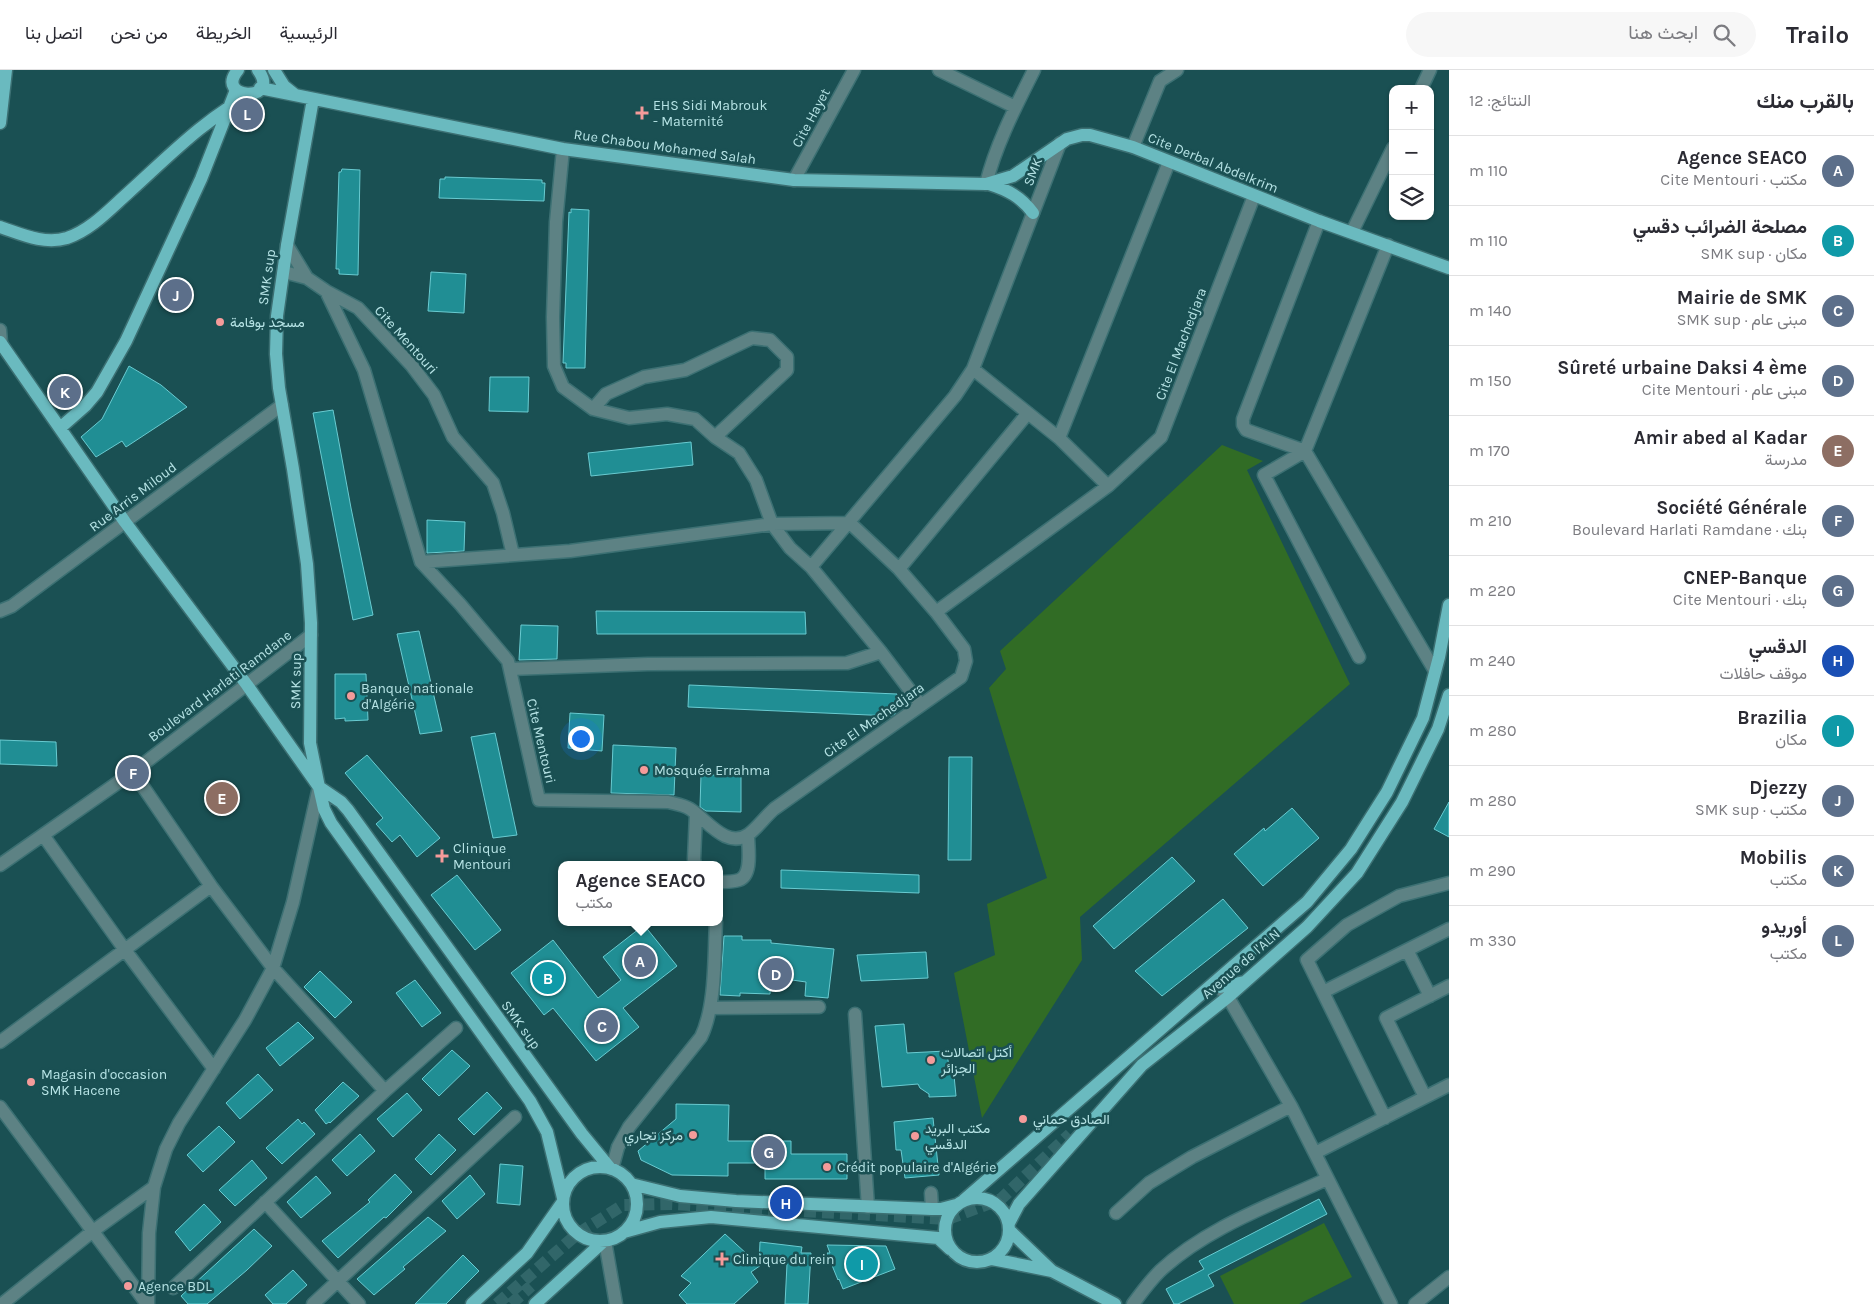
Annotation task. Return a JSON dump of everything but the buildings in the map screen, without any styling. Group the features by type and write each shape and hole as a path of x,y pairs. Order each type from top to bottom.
{"main road":[{"path":"0,124 6,70"},
{"path":"60,428 85,406 97,392 126,341 201,179 236,90 233,82 237,70"},
{"path":"0,227 33,238 52,240 67,238 84,230 229,107 257,91 262,79 258,70"},
{"path":"274,70 284,86 294,94"},
{"name":"Rue Chabou Mohamed Salah","path":"236,90 244,94 257,91 294,94 563,149 794,180 986,184 1013,176 1060,142"},
{"name":"SMK sup","path":"314,99 287,245 277,316 276,354 282,405 307,564 311,636 310,743 319,787 341,802 348,810 582,1134 611,1168"},
{"name":"Cite Derbal Abdelkrim","path":"1060,142 1074,136 1090,135 1133,147 1319,221 1388,244 1449,268"},
{"path":"986,184 1005,189 1013,194 1032,213"},
{"path":"0,343 125,522 247,685 319,787 324,808 331,823 539,1116 547,1132 553,1154 562,1201 564,1214 568,1224 574,1232 583,1238 594,1241 605,1241 618,1237 631,1224 636,1215 636,1194 626,1177 611,1168 584,1170 570,1182 562,1201 527,1253 472,1304"},
{"path":"950,1249 944,1230 946,1220 960,1203 1307,902 1351,849 1387,792 1423,718 1449,605"},
{"name":"Avenue de l'ALN","path":"1009,1226 1019,1204 1142,1065 1224,992 1245,981 1307,927 1358,874 1402,802 1438,728 1449,695"},
{"path":"1070,1134 1136,1059 1224,992 1231,966"},
{"path":"631,1184 680,1196 736,1201 868,1207 942,1209 973,1198 982,1198 992,1201 999,1207 1005,1214 1009,1226 1009,1237 1003,1249 992,1259"},
{"path":"624,1232 660,1222 711,1218 938,1238 967,1262 976,1263 992,1259 1052,1271 1114,1304"},
{"path":"1009,1226 1052,1271"},
{"path":"535,1304 605,1241"}],"street":[{"name":"Cite Hayet","path":"794,180 854,70"},
{"path":"938,70 1016,107"},
{"path":"986,184 993,159 1034,70"},
{"path":"1133,147 1157,75 1177,70"},
{"path":"1423,85 1430,70"},
{"name":"SMK","path":"1032,213 1060,142"},
{"path":"563,149 556,222 553,317 554,366 562,387 593,409 629,418 667,414 695,419 715,437 738,452 756,480 772,524 790,548 811,567 881,652 921,705"},
{"path":"1352,232 1389,156"},
{"path":"1058,438 1168,162"},
{"name":"Cite El Machedjara","path":"936,612 1108,486 1161,437 1254,196"},
{"path":"811,567 955,396 973,369 1032,213"},
{"path":"1319,221 1243,425 1246,430 1304,451 1435,671"},
{"path":"1359,658 1264,475 1304,451 1388,244"},
{"name":"Cite Mentouri","path":"287,245 307,278"},
{"name":"Cite Mentouri","path":"284,272 307,278 326,291 358,308 412,366 434,395 453,437 493,483 503,512 513,555"},
{"name":"Cite Mentouri","path":"326,291 364,370 421,562 460,604 508,661 539,800 668,802 680,804 689,808 723,836 733,838 748,835"},
{"path":"0,330 0,343"},
{"path":"593,409 606,394 644,377 685,370 752,338 770,340 787,357 787,370 715,437"},
{"path":"973,369 1058,438 1108,486"},
{"name":"Rue Arris Miloud","path":"0,611 12,606 282,405"},
{"path":"899,569 1028,413"},
{"path":"421,562 580,549 772,524 850,523"},
{"name":"Cite El Machedjara","path":"748,835 774,810 961,677 966,666 964,649 936,612 899,569 850,523"},
{"name":"Boulevard Harlati Ramdane","path":"0,865 133,772 311,636"},
{"path":"510,670 648,664 847,663 881,652"},
{"path":"133,772 211,886 274,968 385,1091"},
{"path":"148,1304 149,1233 154,1187 166,1149 179,1124 245,1020 274,968 293,902 319,787"},
{"path":"694,861 696,814"},
{"path":"43,835 125,950 214,1069"},
{"path":"723,882 738,880 745,875 748,866 748,835"},
{"path":"1385,1118 1307,960 1347,925 1399,896 1449,883"},
{"path":"0,1042 211,886"},
{"path":"611,1168 618,1147 626,1132 701,1037 709,1019 716,926"},
{"path":"1324,992 1449,929"},
{"path":"1407,950 1430,996"},
{"path":"1425,1097 1386,1018 1449,986"},
{"path":"1224,992 1291,1106 1391,1304"},
{"path":"710,1008 819,1007"},
{"path":"855,1014 868,1207"},
{"path":"172,1288 456,1028"},
{"path":"1315,1154 1449,1085"},
{"path":"1116,1213 1149,1183 1192,1157 1291,1106"},
{"path":"0,1107 148,1304"},
{"path":"313,1304 514,1117"},
{"path":"1133,1304 1159,1272 1183,1253 1226,1226 1327,1178"},
{"path":"2,1304 93,1231 154,1187"},
{"path":"931,1193 932,1209"},
{"path":"266,1202 359,1304"},
{"path":"605,1241 616,1304"},
{"path":"1415,1304 1449,1277"}],"green space":[{"path":"1222,445 1263,461 1247,470 1350,684 1080,917 1082,960 982,1118 954,973 995,955 987,904 1047,878 989,688 1006,669 1000,651"},
{"path":"1324,1223 1352,1277 1299,1304 1234,1304 1220,1276"}],"tunnel":[{"path":"497,1304 576,1235 623,1205 672,1204 948,1219 1001,1199 1070,1134"},
{"path":"511,1304 531,1286"}],"place":[{"name":"EHS Sidi Mabrouk - Maternité","path":"642,113"},
{"name":"أوريدو","path":"247,114"},
{"name":"Djezzy","path":"176,295"},
{"name":"مسجد بوفامة","path":"220,322"},
{"name":"Mobilis","path":"65,392"},
{"name":"Banque nationale d'Algérie","path":"351,696"},
{"name":"Mosquée Errahma","path":"644,770"},
{"name":"Société Générale","path":"133,773"},
{"name":"Amir abed al Kadar","path":"222,798"},
{"name":"Clinique Mentouri","path":"442,856"},
{"name":"Agence SEACO","path":"640,961"},
{"name":"Sûreté urbaine Daksi 4 ème","path":"776,974"},
{"name":"مصلحة الضرائب دقسي","path":"548,978"},
{"name":"Mairie de SMK","path":"602,1026"},
{"name":"أكتل اتصالات الجزائر","path":"931,1060"},
{"name":"Magasin d'occasion SMK Hacene","path":"31,1082"},
{"name":"الصادق حماني","path":"1023,1119"},
{"name":"مركز تجاري","path":"693,1135"},
{"name":"مكتب البريد الدقسي","path":"915,1136"},
{"name":"CNEP-Banque","path":"769,1152"},
{"name":"Crédit populaire d'Algérie","path":"827,1167"},
{"name":"الدقسي","path":"786,1203"},
{"name":"Clinique du rein","path":"722,1259"},
{"name":"Brazilia","path":"862,1264"},
{"name":"Agence BDL","path":"128,1286"}]}
